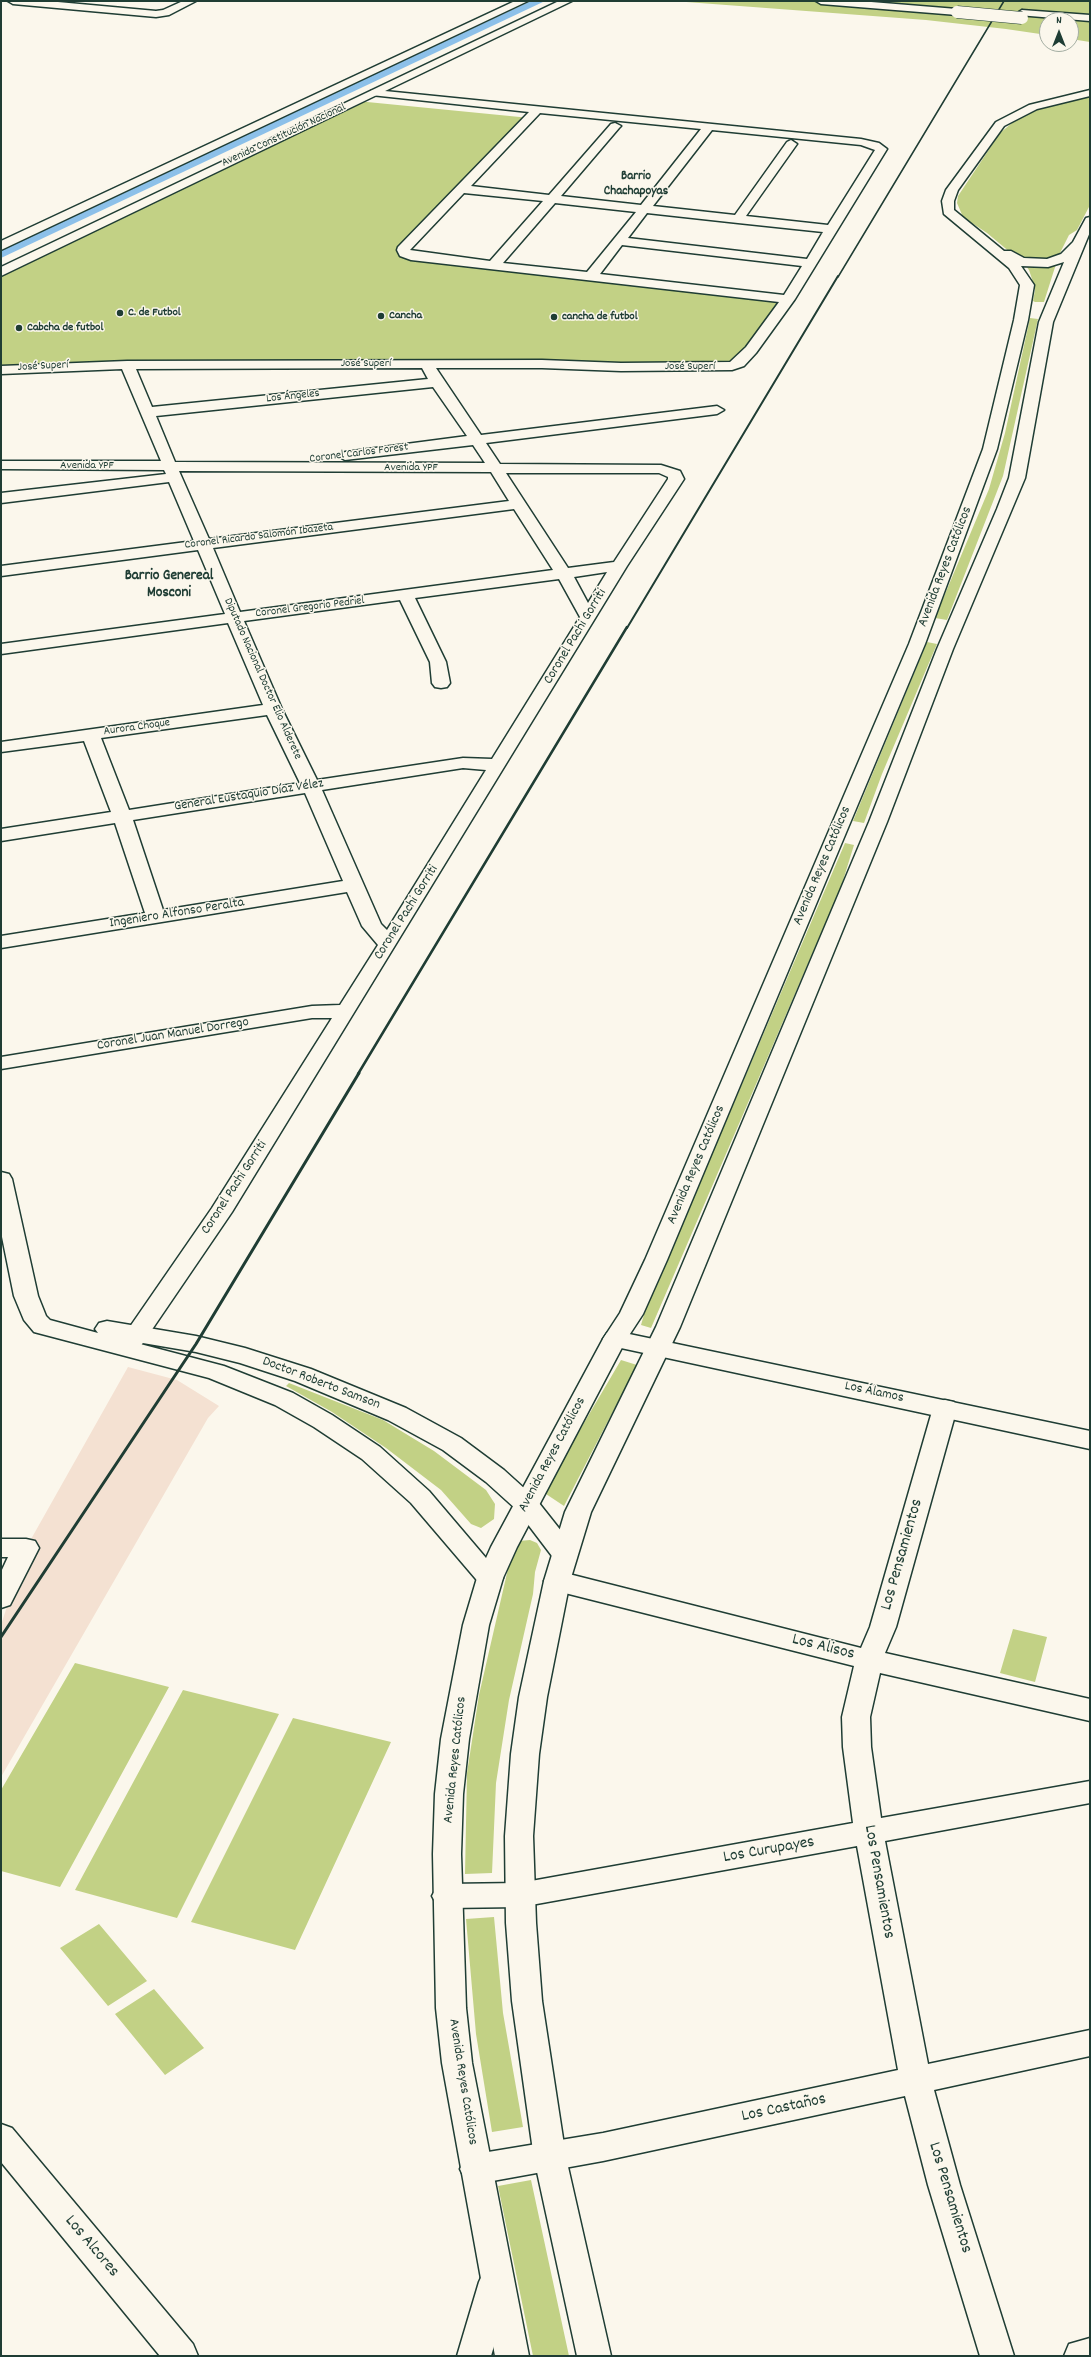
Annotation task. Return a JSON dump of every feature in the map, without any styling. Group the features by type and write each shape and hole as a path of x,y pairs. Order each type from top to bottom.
{"main road":[{"path":"13,1 140,13 166,12 191,1"},
{"path":"140,13 166,1"},
{"name":"Avenida Constitución Nacional","path":"1,246 523,1"},
{"name":"Avenida Constitución Nacional","path":"1,272 567,1"},
{"path":"821,1 1022,15 1090,18"},
{"path":"879,1 958,10"},
{"path":"1022,15 1090,12"},
{"path":"1022,15 1039,19"},
{"path":"375,93 534,114 615,126 861,142 878,146 881,149 788,299 410,256 403,252 534,114"},
{"name":"Avenida Reyes Católicos","path":"512,2356 457,2063 451,2008 447,1896 450,1794 455,1739 476,1625 490,1578 526,1504 615,1339 631,1314 656,1260 916,644 990,448 1021,320 1026,284 1014,265 948,211 948,200 952,190 993,131 1013,116 1033,107 1090,93"},
{"path":"357,101 534,114 706,131 791,144 878,152"},
{"path":"494,265 615,126"},
{"path":"591,276 706,131"},
{"path":"738,219 791,144"},
{"path":"462,189 831,229"},
{"name":"Avenida Reyes Católicos","path":"594,2356 550,2158 527,2001 520,1895 519,1836 525,1754 533,1697 557,1581 564,1552 596,1472 658,1350 878,822 945,649 1005,509 1017,478 1046,322 1081,237 1090,221"},
{"path":"972,230 1016,260 1035,264 1056,262 1066,257 1081,237"},
{"path":"619,241 811,263"},
{"name":"José Superí","path":"1,370 127,365 542,364 629,367 732,366 738,363 751,350 788,299"},
{"path":"427,364 437,382 477,440 564,574 588,617"},
{"name":"Diputado Nacional Doctor Elio Alderete","path":"127,365 273,709 311,787 372,926 388,944"},
{"name":"Los Ángeles","path":"148,412 437,382"},
{"name":"Coronel Carlos Forest","path":"254,467 717,410"},
{"name":"Avenida YPF","path":"1,466 173,472 254,467 661,469 675,474"},
{"path":"1,498 173,472"},
{"name":"Coronel Pachi Gorriti","path":"132,1340 220,1212 388,944 619,566 676,479 675,474"},
{"name":"Coronel Ricardo Salomón Ibazeta","path":"1,571 518,504"},
{"name":"Coronel Gregorio Pedriel","path":"1,649 619,566"},
{"path":"405,595 438,662 441,683"},
{"name":"Aurora Choque","path":"1,747 273,709"},
{"path":"90,734 122,816 156,917"},
{"name":"General Eustaquio Díaz Vélez","path":"1,835 463,763 498,765"},
{"name":"Ingeniero Alfonso Peralta","path":"1,942 353,885"},
{"name":"Coronel Juan Manuel Dorrego","path":"1,1063 312,1012 346,1010"},
{"name":"Doctor Roberto Samson","path":"1,1179 26,1296 32,1307 36,1320 42,1326 132,1340 196,1344 245,1356 303,1375 363,1399 396,1414 452,1444 495,1476 526,1504 564,1552"},
{"name":"Los Álamos","path":"615,1339 658,1350 945,1408 1090,1440"},
{"name":"Doctor Roberto Samson","path":"132,1340 253,1385 284,1399 323,1421 371,1453 420,1497 490,1578"},
{"name":"Los Pensamientos","path":"945,1408 883,1627 869,1660 856,1717 856,1747 869,1833 916,2081 944,2185 998,2356"},
{"path":"1,1548 26,1548 1,1598"},
{"name":"Los Alisos","path":"557,1581 869,1660 1090,1710"},
{"name":"Los Curupayes","path":"447,1896 483,1897 520,1895 1090,1792"},
{"name":"Los Castaños","path":"476,2169 550,2158 1090,2043"},
{"name":"Los Alcores","path":"1,2138 181,2356"},
{"path":"474,2356 497,2279"},
{"path":"1081,2356 1090,2354"}],"shaded area":[{"path":"128,1367 177,1380 219,1406 208,1418 1,1777 1,1625 26,1548"}],"green space":[{"path":"673,1 1090,1 1090,42 1079,40 1079,12 1039,12 1039,34 926,20"},
{"path":"1090,96 1090,205 1077,230 1069,235 1059,255 1052,261 1017,258 987,233 963,217 957,203 958,196 1000,133 1018,118 1041,108"},
{"path":"357,101 530,118 404,251 788,299 732,366 59,366 1,370 1,273"},
{"path":"1056,264 1044,302 1033,301 1035,290 1029,270 1025,265"},
{"path":"1030,318 1038,319 1003,476 947,620 935,618 989,489 1005,433"},
{"path":"927,642 937,644 882,774 864,823 853,821"},
{"path":"845,843 854,845 841,887 651,1328 641,1325 645,1311"},
{"path":"621,1360 637,1365 564,1506 546,1494 571,1445"},
{"path":"289,1383 383,1420 434,1451 486,1490 495,1504 494,1519 481,1528 471,1524 441,1490 386,1448 332,1412 286,1386"},
{"path":"530,1540 537,1543 541,1550 535,1572 533,1594 509,1700 496,1783 492,1873 465,1874 467,1773 479,1695 513,1547 519,1541"},
{"path":"1013,1629 1047,1637 1035,1682 1000,1673"},
{"path":"75,1663 169,1687 60,1887 1,1871 1,1790"},
{"path":"183,1690 279,1714 177,1918 75,1890"},
{"path":"293,1718 391,1742 295,1950 191,1922"},
{"path":"494,1917 503,2013 523,2127 492,2132 476,2034 466,1919"},
{"path":"99,1924 147,1981 108,2006 60,1948"},
{"path":"154,1989 204,2048 165,2075 115,2014"},
{"path":"531,2180 569,2356 533,2356 498,2186"}],"waterway":[{"path":"1,254 540,1"}],"railway":[{"path":"838,277 1004,1"},
{"path":"627,628 838,276"},
{"path":"358,1074 627,627"},
{"path":"1,1637 196,1344 359,1073"}],"place":[{"name":"C. de Futbol","path":"120,313"},
{"name":"Cancha","path":"381,316"},
{"name":"cancha de futbol","path":"554,317"},
{"name":"Cabcha de futbol","path":"19,328"}],"district":[{"name":"Barrio Chachapoyas","path":"636,184"},
{"name":"Barrio Genereal Mosconi","path":"169,586"}]}
